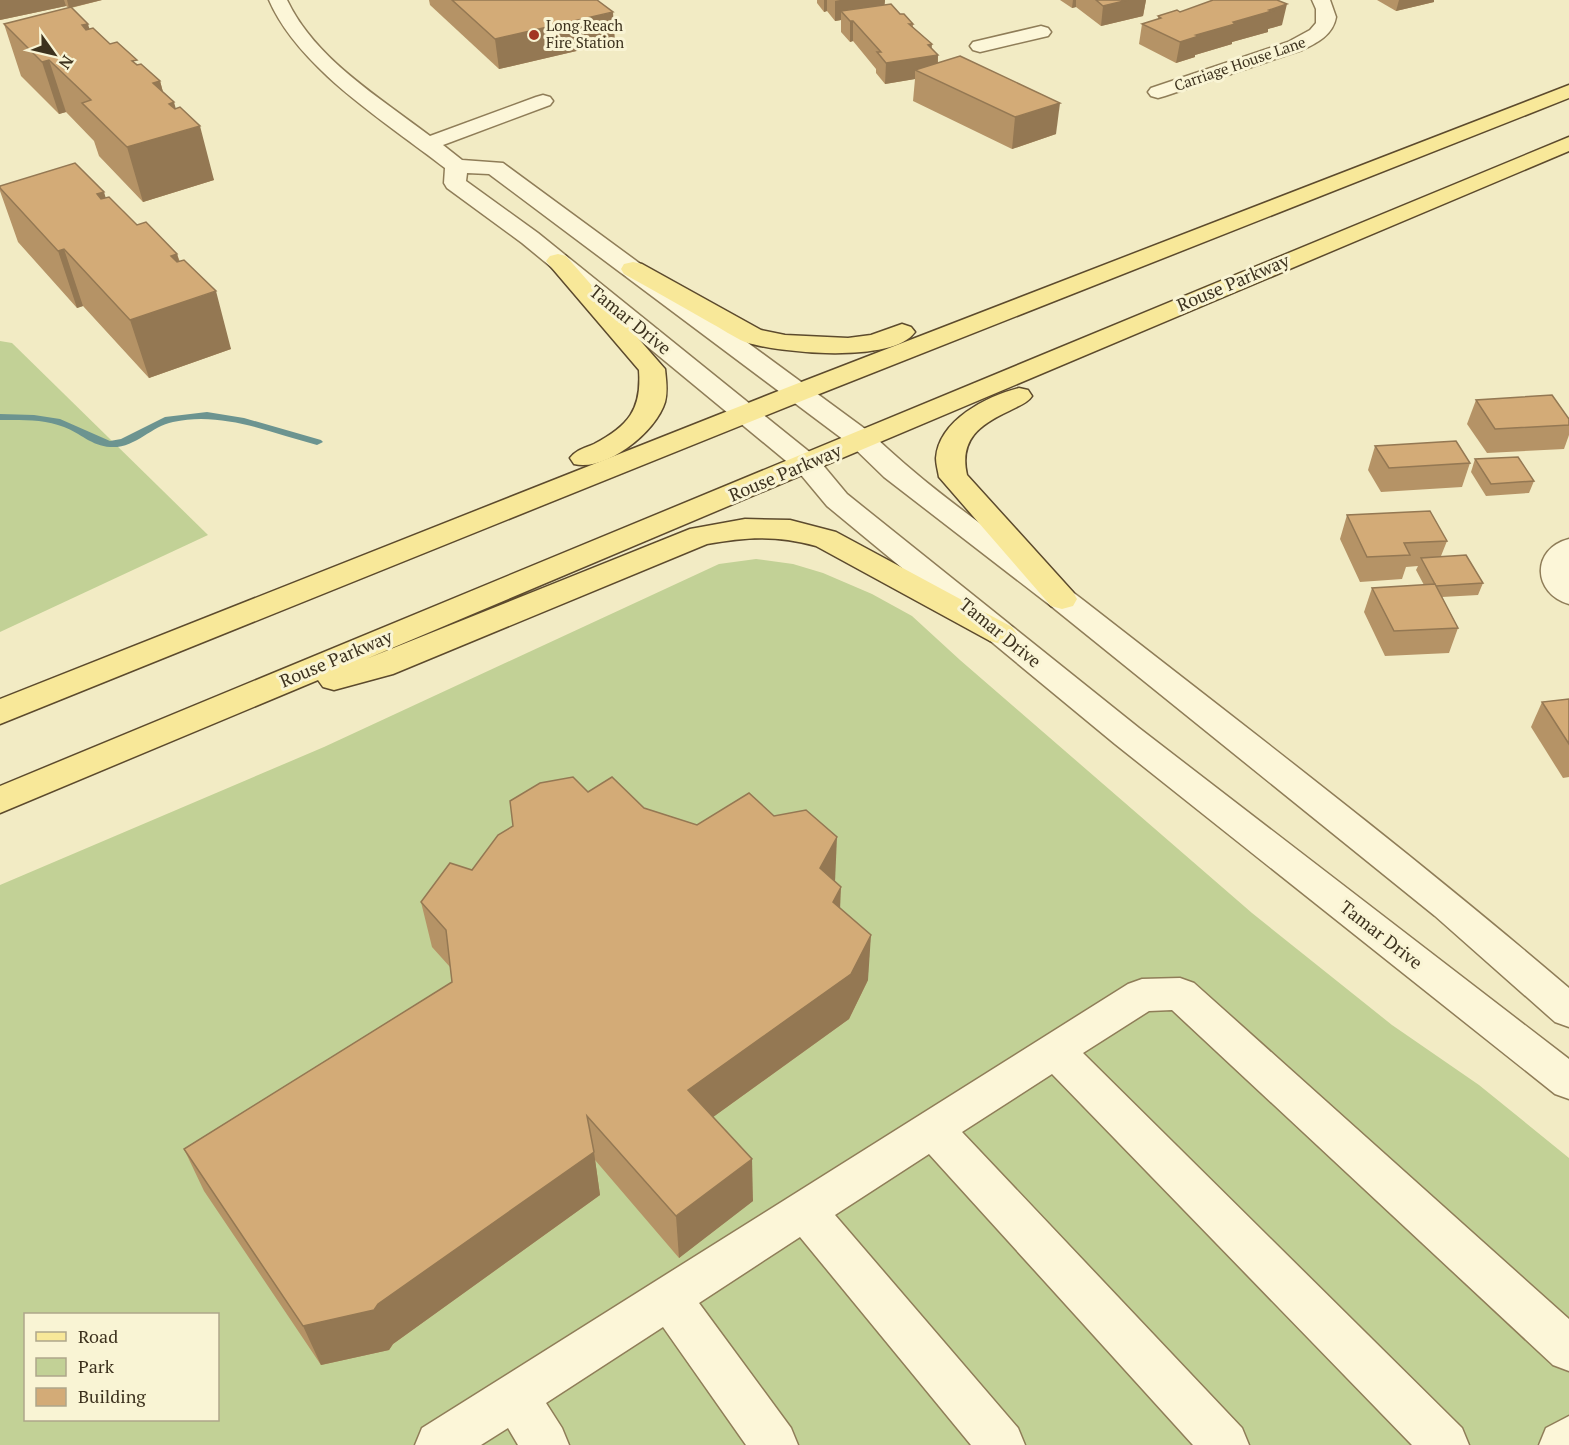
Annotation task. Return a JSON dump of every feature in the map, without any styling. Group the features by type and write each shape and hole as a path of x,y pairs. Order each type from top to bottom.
{"main road":[{"path":"0,711 800,392 1569,91"},
{"name":"Rouse Parkway","path":"0,800 1569,143"},
{"path":"633,269 753,336 785,343 848,346 876,342 1174,227 1348,177"},
{"path":"1062,599 952,477 950,457 964,430 970,422 987,410 1165,332 1310,251"},
{"path":"0,711 300,571 597,453 626,437 643,420 652,402 655,386 652,369 558,261"},
{"path":"205,714 382,666 700,536 745,528 790,529 826,539 1000,634"}],"street":[{"path":"278,0 288,20 312,51 353,87 456,166 495,168 800,392 862,440 894,471 1062,599 1448,906 1569,1011"},
{"name":"Carriage House Lane","path":"1158,92 1312,39 1322,30 1327,20 1327,10 1321,0"},
{"path":"980,46 1041,32"},
{"path":"427,144 543,101"},
{"name":"Tamar Drive","path":"456,166 455,183 558,261 807,464 837,500 1136,743 1569,1082"},
{"path":"1569,548 1556,559 1554,573 1561,587 1569,594"},
{"path":"439,1445 1142,995 1180,994 1569,1349"},
{"path":"1055,1051 1445,1445"},
{"path":"932,1129 1225,1445"},
{"path":"805,1211 1001,1445"},
{"path":"669,1298 774,1445"},
{"path":"515,1397 545,1445"},
{"path":"1563,1445 1569,1440"}],"green space":[{"path":"0,341 12,343 208,535 0,632"},
{"path":"756,559 793,564 823,573 872,594 912,616 1252,913 1392,1025 1479,1085 1569,1158 1569,1445 0,1445 0,885 324,747 719,564"}],"building":[{"path":"452,0 597,0 613,12 495,39"},
{"path":"1096,0 1128,0 1103,6"},
{"path":"1213,0 1277,0 1287,4 1180,42 1142,24 1161,18 1158,16 1177,10 1180,12"},
{"path":"891,4 900,14 904,14 913,24 909,24 932,44 928,45 938,55 886,63 877,52 881,52 841,11"},
{"path":"71,7 88,24 82,25 86,30 93,28 110,44 117,42 137,60 132,61 137,65 141,64 160,81 153,83 174,102 169,104 175,109 180,107 200,126 127,147 82,103 91,100 49,60 42,62 4,24"},
{"path":"960,56 1060,103 1015,117 915,70"},
{"path":"75,163 104,192 97,194 101,199 109,197 137,225 146,222 177,254 171,256 177,262 184,260 216,291 130,320 64,249 58,251 0,188 0,186"},
{"path":"1552,395 1569,419 1569,425 1495,429 1476,400"},
{"path":"1456,441 1470,463 1389,468 1375,446"},
{"path":"1518,457 1534,481 1491,484 1475,459"},
{"path":"1430,511 1447,541 1404,543 1410,555 1367,557 1347,515"},
{"path":"1466,555 1483,583 1436,586 1421,558"},
{"path":"1435,584 1458,628 1394,631 1372,588"},
{"path":"1569,699 1569,744 1542,702"},
{"path":"573,777 588,792 612,777 644,808 697,825 749,793 774,816 806,810 837,837 820,868 841,887 833,902 871,935 851,974 688,1090 752,1159 676,1216 587,1116 594,1152 378,1304 374,1310 303,1326 184,1149 452,982 446,930 421,902 450,863 472,870 498,835 513,826 510,801 540,783"}],"waterway":[{"path":"0,417 52,420 73,427 98,441 110,444 125,442 169,419 188,416 244,421 317,442"}],"place":[{"name":"Long Reach Fire Station","path":"534,35"}]}
